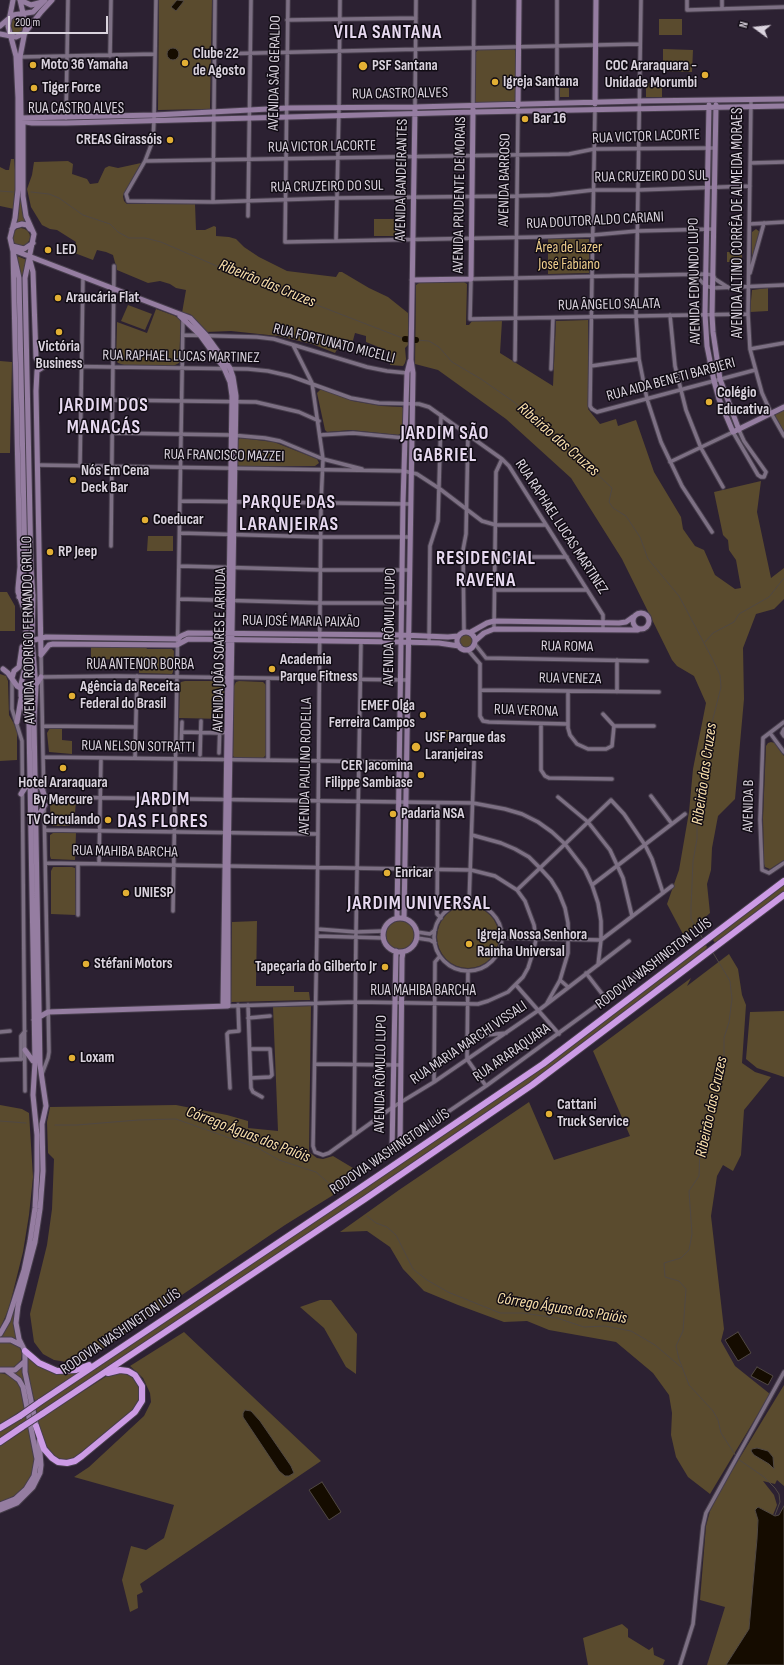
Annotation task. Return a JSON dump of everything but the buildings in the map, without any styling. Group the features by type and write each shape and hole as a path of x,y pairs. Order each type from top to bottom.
{"highway":[{"name":"RODOVIA WASHINGTON LUÍS","path":"0,1428 542,1064 784,881"},
{"name":"RODOVIA WASHINGTON LUÍS","path":"0,1442 489,1115 547,1074 784,895"},
{"path":"23,1348 34,1360 44,1366 64,1371 84,1368 110,1355"},
{"path":"36,1426 44,1449 49,1456 58,1462 71,1462 86,1454 135,1412 141,1405 143,1396 142,1386 138,1378 128,1371 112,1371 80,1388"}],"street":[{"path":"13,0 8,26 16,56 22,141 23,205 32,231 33,243 25,278 30,552 33,596 29,641 18,722"},
{"path":"20,0 31,5 37,4 44,0"},
{"path":"0,1334 8,1320 19,1287 30,1242 35,1208 37,1171 37,1135 33,1095 34,1020 32,784 36,687 25,612 19,598 18,588 24,573 25,552 19,278 10,238 18,190 17,129 20,120 20,57 26,26 20,0"},
{"path":"0,26 16,14 23,14 36,10 44,0"},
{"path":"0,34 20,36 25,33 29,26 52,0"},
{"path":"66,123 68,0"},
{"path":"110,56 111,0"},
{"path":"145,162 153,140 156,0"},
{"path":"213,202 215,0"},
{"path":"248,216 250,160 251,0"},
{"name":"AVENIDA SÃO GERALDO","path":"285,242 288,0"},
{"path":"336,240 337,158 340,107 340,0"},
{"name":"AVENIDA BANDEIRANTES","path":"411,336 416,0"},
{"name":"AVENIDA PRUDENTE DE MORAIS","path":"470,319 474,0"},
{"name":"AVENIDA BARROSO","path":"514,360 519,0"},
{"path":"557,0 557,103"},
{"path":"596,0 591,366 639,359"},
{"path":"640,0 640,108 638,149 636,316 639,359 646,399 661,442 670,462 696,509 712,532"},
{"path":"687,0 687,10 784,7"},
{"path":"722,0 722,9"},
{"path":"287,20 416,18"},
{"path":"215,54 287,51 415,50 640,44"},
{"path":"20,57 155,54"},
{"name":"RUA CASTRO ALVES","path":"20,120 66,116 154,115 250,109 784,99"},
{"name":"AVENIDA EDMUNDO LUPO","path":"709,100 705,314 707,346 714,381 723,410 733,432 761,478 766,476 766,472 744,441 739,430 720,379 714,348 712,315 716,100"},
{"name":"AVENIDA ALTINO CORRÊA DE ALMEIDA MORAES","path":"751,100 748,314 750,348 762,393 784,436"},
{"name":"RUA CASTRO ALVES","path":"20,120 32,123 66,123 250,119 339,115 784,106"},
{"path":"51,117 51,123"},
{"path":"22,141 27,127 32,123"},
{"name":"RUA VICTOR LACORTE","path":"145,162 568,154 594,150 715,148"},
{"name":"RUA CRUZEIRO DO SUL","path":"145,162 126,194 128,201 213,202 337,198 516,196 550,195 593,190 750,186"},
{"path":"750,164 784,162"},
{"path":"750,224 784,222"},
{"path":"749,278 764,223"},
{"path":"12,229 15,226 22,224 27,225 32,231"},
{"name":"RUA DOUTOR ALDO CARIANI","path":"285,242 593,235 638,230 714,230"},
{"path":"12,248 24,249 33,243"},
{"path":"12,248 48,264 182,316 183,335 179,599 174,759 172,911"},
{"path":"31,249 34,254 48,264"},
{"path":"29,256 33,272 36,358 38,362 45,366"},
{"path":"111,546 115,289 114,266"},
{"path":"412,273 419,280"},
{"path":"694,274 706,286 713,288 784,285"},
{"path":"412,280 706,274 713,275 715,279 729,288"},
{"path":"80,466 83,277"},
{"name":"RUA ÂNGELO SALATA","path":"470,319 748,314"},
{"path":"670,315 672,348 680,389 686,410 701,448 723,487"},
{"name":"AVENIDA JOÃO SOARES E ARRUDA","path":"182,316 227,368"},
{"name":"AVENIDA JOÃO SOARES E ARRUDA","path":"182,316 190,318 206,336 227,368 235,386 233,435 228,833 226,865 225,1006"},
{"path":"551,369 553,318"},
{"name":"RUA FORTUNATO MICELLI","path":"183,335 257,337 274,339 367,367 387,372 407,373"},
{"name":"AVENIDA RÔMULO LUPO","path":"397,918 408,680 413,373 411,360 411,336"},
{"path":"750,348 784,343"},
{"name":"AVENIDA PAULINO RODELLA","path":"293,344 312,383 319,420 323,459 321,504 317,936 313,1146 315,1152 318,1154"},
{"name":"AVENIDA RÔMULO LUPO","path":"404,918 405,868 400,762 403,503 407,373 411,360"},
{"name":"RUA RAPHAEL LUCAS MARTINEZ","path":"45,366 114,368 227,368 268,371 312,383 352,398 379,403 424,405 441,415 502,459 514,474 602,615 603,630"},
{"name":"AVENIDA RODRIGO FERNANDO GRILLO","path":"42,1074 49,1052 36,391 37,371 45,366"},
{"name":"RUA AIDA BENETI BARBIERI","path":"591,366 590,406 597,412 755,370"},
{"path":"27,368 36,391"},
{"path":"113,400 256,402 299,412 319,420"},
{"path":"670,462 784,407"},
{"path":"429,644 430,546 438,521 441,415"},
{"path":"113,433 233,435 266,438 323,459 368,470"},
{"path":"320,434 353,433 405,438"},
{"path":"464,631 463,550 466,534 468,434"},
{"path":"494,629 496,472 502,459"},
{"name":"RUA FRANCISCO MAZZEI","path":"38,465 411,472"},
{"path":"411,472 440,489 482,521 496,525 546,525"},
{"path":"180,501 410,504"},
{"path":"180,534 410,537"},
{"path":"30,552 37,545 38,540"},
{"path":"495,557 567,557"},
{"path":"179,566 321,570 409,570"},
{"path":"19,598 21,592 25,590 31,592 33,596"},
{"path":"495,590 587,590"},
{"path":"179,599 321,603 409,603"},
{"path":"468,650 484,633 494,629 641,630 647,627 649,621 647,615 638,613 624,623 494,621 487,623 471,632 464,631 458,636 457,643 461,649 468,650 480,664 480,690"},
{"path":"633,617 633,625 638,630"},
{"path":"24,1060 25,1031 21,794 22,741 18,722 12,709 12,678 13,673 20,665 21,650 29,641 40,636 31,623"},
{"path":"471,632 486,658 480,664"},
{"name":"RUA JOSÉ MARIA PAIXÃO","path":"40,636 178,639 188,633 230,636"},
{"name":"RUA JOSÉ MARIA PAIXÃO","path":"40,655 49,646 58,644 177,645 188,638 230,636 458,636"},
{"name":"RUA JOSÉ MARIA PAIXÃO","path":"320,637 362,641 408,642 459,646"},
{"path":"354,1134 356,932 362,641"},
{"name":"RUA ROMA","path":"486,658 647,661"},
{"path":"617,660 617,692"},
{"path":"1,669 16,669"},
{"path":"1,669 22,689 31,691 36,687 41,677"},
{"path":"135,758 137,676"},
{"name":"RUA ANTENOR BORBA","path":"41,677 137,676 408,680"},
{"path":"268,678 268,760"},
{"name":"RUA VENEZA","path":"480,690 659,692"},
{"name":"RUA VERONA","path":"480,690 480,716 483,721 568,724"},
{"path":"568,691 568,732 581,746 588,748 610,748 613,743 614,726 603,714"},
{"path":"0,1510 21,1500 31,1490 41,1469 41,1455 24,1362 23,1348 17,1334 16,1318 28,1271 40,1209 42,1124 46,1106 42,1074 39,1017 36,820 32,784 29,724 21,696"},
{"path":"200,755 201,721"},
{"path":"181,750 182,722"},
{"path":"219,753 220,722"},
{"path":"784,722 770,733 784,752"},
{"path":"541,724 541,770 545,776 549,778 612,779"},
{"path":"43,726 135,727"},
{"path":"614,726 654,726"},
{"path":"784,729 782,733 784,736"},
{"path":"182,732 229,732"},
{"name":"AVENIDA B","path":"770,733 764,738 760,820 762,867 764,872 769,873 784,863"},
{"name":"RUA NELSON SOTRATTI","path":"44,757 400,762"},
{"path":"99,864 101,758"},
{"path":"469,904 474,761"},
{"path":"21,794 25,788 32,784 41,787 45,797 473,803 522,814 542,825 565,844 576,856 592,885 598,903 601,921 601,940 598,965"},
{"path":"651,796 672,824"},
{"path":"558,797 588,822 610,850 618,865 627,890 632,916"},
{"path":"517,890 611,800 624,814 645,845 656,870 663,893"},
{"path":"438,802 437,914 441,918"},
{"path":"36,820 45,805"},
{"path":"592,885 686,814"},
{"path":"45,830 318,834"},
{"path":"472,835 501,843 528,857 551,880 559,893 565,908 569,939 565,967 560,980 546,1004"},
{"name":"RUA MAHIBA BARCHA","path":"34,1020 48,1012 356,1002 394,1004 467,1004 488,1001 499,997 516,985 523,977 530,963 536,939 530,913 525,901 517,890 495,876 471,870 317,866 46,863"},
{"path":"78,864 78,915"},
{"path":"502,938 601,940 672,886"},
{"path":"417,932 430,934 435,930 445,913 456,906 469,904 482,906 493,914 500,925 502,938 499,951 492,962 481,969 468,971 449,965 440,956 435,944 435,930"},
{"path":"397,918 404,918 412,923 417,932 417,938 412,947 403,952 396,951 388,947 384,938 384,931 389,923 397,918"},
{"path":"317,929 356,932 384,931"},
{"path":"317,936 384,938"},
{"path":"417,938 430,940 435,944"},
{"name":"RUA MARIA MARCHI VISSALI","path":"318,1154 323,1155 329,1153 393,1107 434,1082 539,1010 629,941"},
{"name":"AVENIDA RÔMULO LUPO","path":"392,1150 396,951"},
{"name":"AVENIDA RÔMULO LUPO","path":"400,1144 403,952"},
{"path":"434,1082 435,962 440,956"},
{"name":"RUA ARARAQUARA","path":"383,1156 486,1086 652,965"},
{"path":"468,971 467,1059 486,1086"},
{"path":"586,973 606,999"},
{"path":"560,980 568,987"},
{"path":"516,985 559,1034"},
{"path":"230,1088 227,1034 229,1032 239,1031 238,1005"},
{"path":"248,1005 251,1090 262,1097"},
{"path":"248,1018 270,1016"},
{"path":"0,1032 10,1031"},
{"path":"25,1031 21,1036 24,1060 25,1091"},
{"path":"467,1037 507,1032"},
{"path":"250,1049 270,1049 272,1076 251,1078"},
{"path":"25,1050 34,1062"},
{"path":"0,1060 24,1060 34,1062"},
{"path":"315,1064 401,1065"},
{"path":"33,1095 39,1093 45,1096"},
{"path":"34,1108 36,1110 40,1110 46,1106"},
{"path":"0,1340 12,1340 23,1348"},
{"path":"0,1370 7,1371 18,1368 24,1362"},
{"path":"0,1505 15,1499 26,1489 34,1476 37,1459 23,1386 19,1380 7,1371"},
{"path":"680,1665 693,1624 704,1520 708,1507 784,1372"}],"green space":[{"name":"Clube 22 de Agosto","path":"159,0 212,0 210,109 158,110"},
{"path":"13,16 23,18 24,31 19,35 14,34 10,29 10,21"},
{"path":"659,19 682,19 682,35 659,35"},
{"path":"479,49 514,49 516,52 515,100 513,103 478,104 475,102 476,52"},
{"path":"663,49 693,50 692,72 663,71"},
{"path":"646,83 662,83 662,97 646,97"},
{"path":"560,88 569,88 569,97 560,97"},
{"path":"11,159 14,159 16,180 14,209 0,206 0,167 9,170"},
{"path":"68,161 73,164 72,174 87,179 90,184 98,183 105,168 109,166 118,168 141,163 123,196 124,201 127,204 195,204 196,230 205,230 214,226 216,227 216,236 236,239 244,247 259,257 287,271 336,277 339,272 342,272 388,297 408,313 408,345 405,348 405,363 403,366 390,365 391,352 366,342 366,336 355,333 352,344 344,343 339,346 335,353 312,344 278,336 231,331 206,332 190,314 182,313 186,290 176,288 170,284 160,281 148,283 117,270 113,255 106,252 97,250 93,260 72,252 76,242 57,230 50,229 42,225 31,207 27,189 32,175 34,162"},
{"path":"21,175 22,210 26,222 16,222"},
{"path":"374,219 396,219 396,236 374,236"},
{"path":"21,228 27,231 30,237 27,243 21,246 15,243 12,237 15,231"},
{"path":"756,229 760,232 752,258 752,232"},
{"name":"Área de Lazer José Fabiano","path":"548,239 589,239 589,273 548,274"},
{"path":"727,252 742,252 742,262 727,262"},
{"path":"17,256 27,260 24,276 21,277"},
{"path":"464,282 467,284 466,325 469,325 472,321 502,321 500,353 553,386 556,321 588,320 588,409 600,424 616,419 618,426 636,420 654,472 681,517 683,529 695,546 704,550 715,575 735,589 741,588 736,560 729,550 728,540 723,535 714,492 761,481 757,512 771,578 784,568 784,599 774,609 756,614 743,648 744,699 735,799 718,816 712,848 711,870 707,884 710,913 684,936 667,904 679,870 689,812 693,769 706,703 694,676 677,666 672,660 622,559 571,478 506,419 438,370 415,364 416,285 419,283"},
{"path":"768,288 768,311 750,312 752,290"},
{"path":"128,305 152,314 145,330 121,321"},
{"path":"156,309 175,316 181,320 179,363 173,366 124,365 118,363 116,360 117,322 147,333"},
{"path":"0,361 12,362 10,453 0,453"},
{"path":"321,389 353,401 382,406 402,407 404,410 403,432 398,435 351,430 327,432 325,430 317,393"},
{"path":"784,409 784,432 775,416 776,413"},
{"path":"240,438 274,442 317,459 319,463 315,466 239,466 237,464 237,441"},
{"path":"148,536 173,536 173,551 147,551"},
{"path":"0,592 7,592 15,606 15,631 0,631"},
{"path":"463,634 469,634 473,638 473,644 469,648 463,648 459,644 459,638"},
{"path":"91,647 146,647 147,649 172,649 174,651 173,672 172,674 139,673 139,660 91,659"},
{"path":"0,674 6,676 8,681 9,715 17,729 17,760 0,761"},
{"path":"220,681 224,683 224,719 179,718 180,684 181,682"},
{"path":"236,682 263,682 266,685 266,755 263,758 235,758 233,756 234,686"},
{"path":"50,728 62,728 62,740 72,741 72,754 49,752 47,733"},
{"path":"437,730 452,730 452,740 437,739"},
{"path":"771,742 775,743 784,756 784,860 770,869 765,867 764,864 763,818 766,746"},
{"path":"55,801 76,801 75,813 71,813 70,826 51,825 50,804"},
{"path":"53,833 76,833 75,860 51,859 50,835"},
{"path":"53,867 75,868 76,915 51,914 51,871"},
{"path":"784,883 784,893 726,937 715,943 713,940 722,930"},
{"path":"468,906 480,908 490,915 497,925 499,937 497,949 490,959 480,966 468,968 456,966 446,959 439,949 437,937 439,925 446,915 456,908"},
{"path":"257,921 256,986 294,986 294,992 309,992 310,1000 231,1002 232,922"},
{"path":"400,921 410,925 414,935 410,945 400,949 390,945 386,935 390,925"},
{"path":"706,945 707,947 700,956 515,1095 37,1413 36,1409 44,1402 509,1090 698,949"},
{"path":"729,954 738,969 742,995 746,1005 742,1063 755,1072 771,1077 744,1110 741,1155 733,1171 723,1165 717,1176 711,1216 724,1329 721,1341 735,1366 770,1394 710,1494 688,1477 676,1457 671,1435 672,1413 669,1395 653,1373 616,1342 549,1330 527,1321 504,1322 458,1305 424,1291 403,1269 390,1247 367,1231 340,1232 529,1102 554,1160 630,1136 593,1051 691,978 687,986"},
{"path":"311,1006 309,1152 317,1158 323,1159 333,1156 353,1168 351,1184 285,1225 92,1356 80,1361 67,1362 54,1360 43,1354 34,1342 30,1314 47,1245 52,1209 54,1159 48,1153 47,1122 50,1107 176,1105 227,1115 248,1121 248,1128 278,1131 273,1007"},
{"path":"784,1011 784,1077 757,1068 746,1059 750,1012"},
{"path":"0,1105 22,1109 29,1113 33,1177 23,1252 9,1308 0,1329"},
{"path":"17,1299 14,1321 17,1339 0,1337 5,1329"},
{"path":"320,1300 331,1300 357,1334 356,1374 346,1367 324,1328 300,1307"},
{"path":"184,1332 321,1461 140,1584 143,1592 137,1595 138,1608 130,1612 122,1580 131,1546 146,1550 164,1538 174,1505 74,1477 89,1467 144,1416 151,1402 150,1393 143,1378 130,1366"},
{"path":"0,1342 9,1342 20,1348 22,1353 21,1360 16,1366 12,1368 0,1368"},
{"path":"27,1355 39,1365 80,1372 35,1401 31,1391 27,1370"},
{"path":"23,1366 30,1405 28,1405 25,1388 13,1373"},
{"path":"113,1372 126,1372 136,1379 142,1392 137,1407 76,1459 65,1461 54,1458 43,1443 38,1420"},
{"path":"0,1373 9,1375 18,1382 22,1388 25,1408 0,1425"},
{"path":"784,1385 784,1486 777,1480 775,1484 763,1481 774,1495 777,1505 773,1515 758,1507 755,1510 758,1520 749,1629 726,1665 707,1665 725,1607 700,1600 706,1526 710,1511 722,1487"},
{"path":"27,1415 28,1419 0,1439 0,1431"},
{"path":"29,1427 35,1456 32,1475 28,1484 16,1495 0,1503 0,1446"},
{"path":"622,1624 628,1629 628,1637 649,1650 653,1647 654,1655 665,1660 663,1665 588,1665 583,1638"}],"shaded area":[{"path":"177,0 184,1 176,11 171,7"},
{"path":"171,48 175,48 179,54 175,60 171,60 167,56 167,52"},
{"path":"738,1332 751,1353 738,1361 725,1340"},
{"path":"757,1367 773,1376 768,1385 751,1376"},
{"path":"245,1410 251,1411 260,1421 291,1466 294,1473 289,1476 285,1476 279,1471 243,1417"},
{"path":"757,1448 768,1451 773,1457 774,1469 769,1464 754,1455 751,1451 752,1449"},
{"path":"322,1482 341,1512 329,1520 309,1490"},
{"path":"784,1506 784,1665 726,1665 749,1629 758,1520 755,1510 758,1507 775,1516 779,1515"}],"waterway":[{"path":"0,191 13,192"},
{"name":"Ribeirão das Cruzes","path":"31,192 49,194 59,198 83,215 110,224 118,232 129,238 145,238 161,242 226,270 405,339"},
{"name":"Ribeirão das Cruzes","path":"405,339 416,340"},
{"name":"Ribeirão das Cruzes","path":"416,340 429,341 439,347 452,362 481,379 514,402 539,424 582,457 612,488 609,502 613,508 626,516 640,537 648,559 679,596 713,660 720,675 721,687 707,742 709,761 697,821 697,839 693,861 691,907 691,919 703,939"},
{"path":"705,642 713,633 734,622 739,614 769,597 784,578"},
{"name":"Ribeirão das Cruzes","path":"712,951 730,981 732,999 729,1022 724,1038 724,1060 709,1123 700,1147 699,1176 689,1191 692,1234 689,1250 681,1258 664,1263 665,1277 679,1281 686,1289 683,1331 676,1346 679,1359 689,1385 713,1411 718,1420 721,1433 736,1456"},
{"name":"Córrego Águas dos Paióis","path":"55,1125 176,1119 258,1148 279,1160 316,1172 332,1186"},
{"name":"Córrego Águas dos Paióis","path":"0,1121 26,1123"},
{"name":"Córrego Águas dos Paióis","path":"367,1216 376,1223 387,1227 396,1235 413,1269 427,1280 448,1292 500,1313 523,1313 557,1318 584,1327 605,1326 631,1331 655,1345 681,1367"},
{"name":"Ribeirão das Cruzes","path":"738,1459 764,1477 779,1494 780,1502 775,1515"}],"place":[{"name":"Clube 22 de Agosto","path":"185,63"},
{"name":"Moto 36 Yamaha","path":"33,65"},
{"name":"PSF Santana","path":"363,66"},
{"name":"COC Araraquara - Unidade Morumbi","path":"705,75"},
{"name":"Igreja Santana","path":"495,82"},
{"name":"Tiger Force","path":"34,88"},
{"name":"Bar 16","path":"525,119"},
{"name":"CREAS Girassóis","path":"170,140"},
{"name":"LED","path":"48,250"},
{"name":"Araucária Flat","path":"58,298"},
{"name":"Victória Business","path":"59,332"},
{"name":"Colégio Educativa","path":"709,402"},
{"name":"Nós Em Cena Deck Bar","path":"73,480"},
{"name":"Coeducar","path":"145,520"},
{"name":"RP Jeep","path":"50,552"},
{"name":"Academia Parque Fitness","path":"272,669"},
{"name":"Agência da Receita Federal do Brasil","path":"72,696"},
{"name":"EMEF Olga Ferreira Campos","path":"423,715"},
{"name":"USF Parque das Laranjeiras","path":"416,747"},
{"name":"Hotel Araraquara By Mercure","path":"63,768"},
{"name":"CER Jacomina Filippe Sambiase","path":"421,775"},
{"name":"Padaria NSA","path":"393,814"},
{"name":"TV Circulando","path":"108,820"},
{"name":"Enricar","path":"387,873"},
{"name":"UNIESP","path":"126,893"},
{"name":"Igreja Nossa Senhora Rainha Universal","path":"469,944"},
{"name":"Stéfani Motors","path":"86,964"},
{"name":"Tapeçaria do Gilberto Jr","path":"385,967"},
{"name":"Loxam","path":"72,1058"},
{"name":"Cattani Truck Service","path":"549,1114"}],"district":[{"name":"VILA SANTANA","path":"388,33"},
{"name":"JARDIM DOS MANACÁS","path":"104,417"},
{"name":"JARDIM SÃO GABRIEL","path":"445,445"},
{"name":"PARQUE DAS LARANJEIRAS","path":"289,514"},
{"name":"RESIDENCIAL RAVENA","path":"486,570"},
{"name":"JARDIM DAS FLORES","path":"163,811"},
{"name":"JARDIM UNIVERSAL","path":"419,904"}]}
